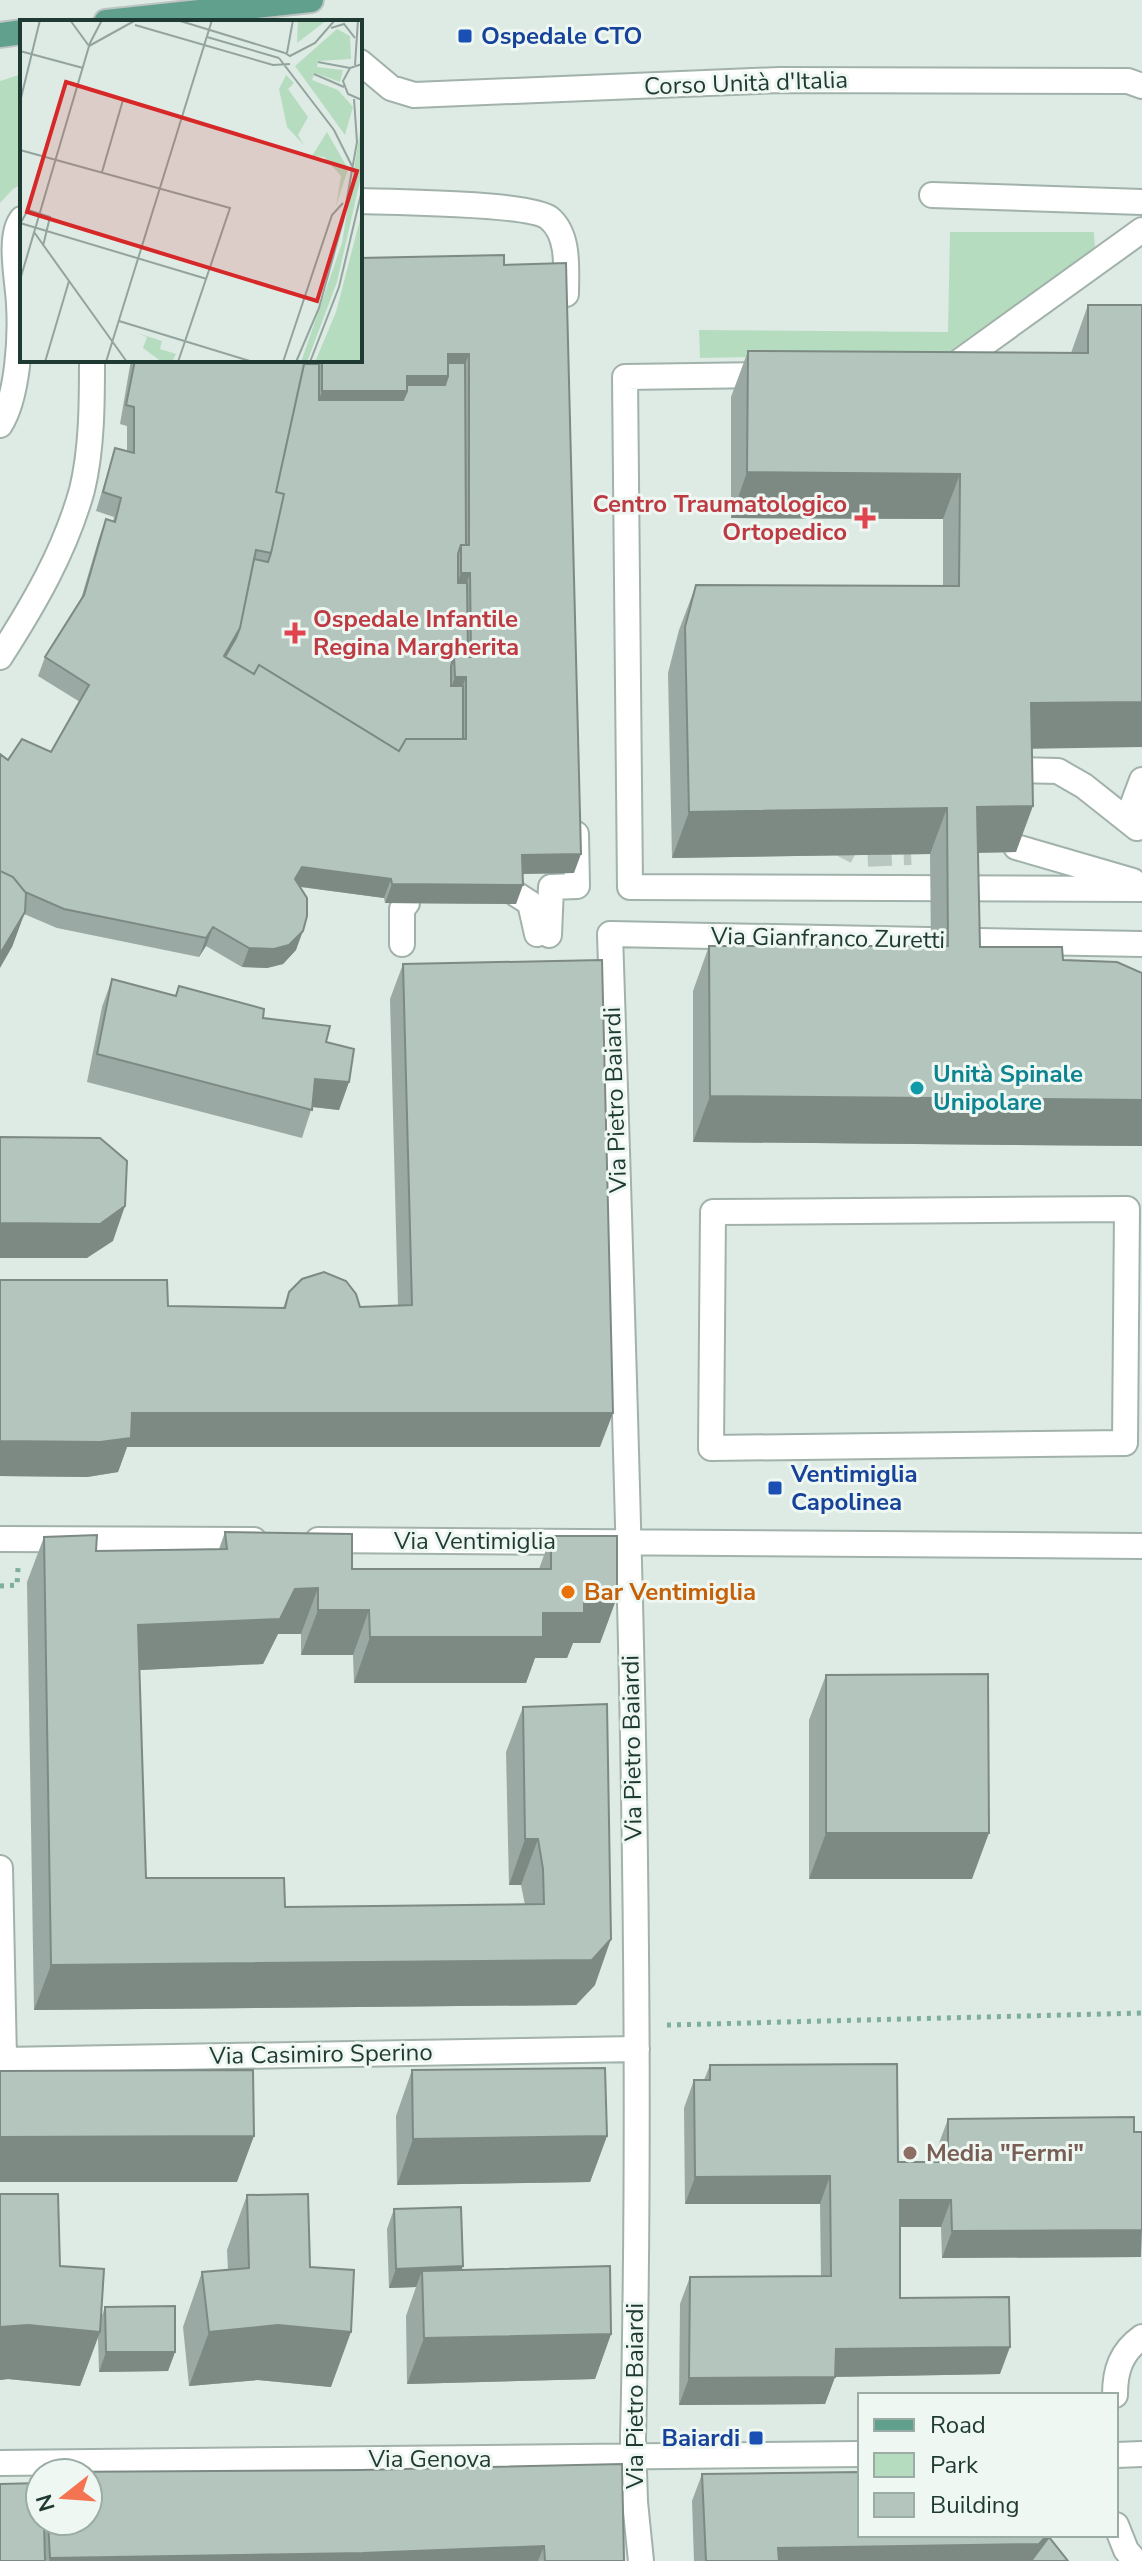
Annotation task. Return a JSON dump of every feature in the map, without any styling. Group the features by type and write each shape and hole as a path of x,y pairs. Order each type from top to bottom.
{"main road":[{"path":"133,20 311,0"},
{"path":"0,35 20,32"}],"street":[{"name":"Corso Unità d'Italia","path":"362,64 391,88 414,95 779,80 1128,81 1142,86"},
{"path":"932,195 1142,202"},
{"path":"362,201 517,208 548,217 562,235 567,315"},
{"path":"0,425 7,414 17,362 20,307 15,235 20,224"},
{"path":"928,373 944,373 1142,230"},
{"path":"0,657 35,603 61,552 82,488 92,409 92,362"},
{"path":"785,375 625,377 630,887 1142,886"},
{"path":"1014,770 1058,771 1084,786 1137,828 1133,804 1142,780"},
{"path":"516,894 530,903 543,935 551,887 577,886 576,812"},
{"path":"1016,847 1142,886"},
{"path":"402,944 402,909 407,903"},
{"name":"Via Gianfranco Zuretti","path":"610,934 1142,944"},
{"name":"Via Pietro Baiardi","path":"610,934 629,1541 636,2037 635,2502 641,2561"},
{"path":"1127,1209 1134,1245 1125,1443 711,1448 713,1212 1127,1209"},
{"name":"Via Ventimiglia","path":"0,1539 1142,1546"},
{"name":"Via Casimiro Sperino","path":"0,1868 4,2060 636,2037"},
{"path":"1115,2393 1116,2372 1122,2356 1142,2337"},
{"name":"Via Genova","path":"0,2463 858,2454"},
{"path":"1118,2455 1142,2454"},
{"path":"1118,2530 1126,2550 1135,2561"}],"path":[{"path":"636,2037 1142,2013"}],"green space":[{"path":"20,75 20,185 0,203 0,81"},
{"path":"950,232 1094,232 1095,252 947,353 700,358 699,330 948,332"}],"building":[{"path":"504,255 504,265 566,263 581,854 522,855 523,885 392,884 391,879 302,867 295,879 307,898 303,931 289,945 274,949 249,948 213,927 206,938 64,909 25,892 13,877 0,871 0,754 8,760 22,739 51,752 89,685 45,657 84,595 106,519 115,522 121,498 103,492 115,448 134,453 134,407 126,405 135,362 305,362 276,492 284,494 271,553 256,550 240,628 224,656 254,674 259,665 399,751 406,739 466,739 466,677 455,677 454,656 471,657 470,573 461,573 461,545 469,545 469,354 448,354 448,376 407,376 407,391 322,391 322,362 362,362 362,258"},
{"path":"1088,305 1142,305 1142,702 1031,703 1033,806 977,807 980,947 1062,947 1063,960 1117,962 1142,973 1142,1100 710,1096 709,946 948,946 947,808 689,812 685,627 696,585 959,586 960,474 747,472 748,351 1088,353"},
{"path":"448,363 465,363 466,545 461,545 458,554 458,583 467,583 468,657 454,656 451,666 451,686 463,686 463,739 406,739 399,751 259,665 254,674 225,657 240,628 254,559 268,562 271,553 284,494 276,492 304,364 319,364 319,400 403,400 407,385 445,385"},
{"path":"0,871 13,877 26,893 25,912 0,954"},
{"path":"602,960 613,1413 132,1413 131,1438 100,1442 0,1441 0,1280 167,1280 168,1306 285,1308 289,1292 302,1279 324,1272 346,1281 356,1294 360,1307 412,1305 403,964"},
{"path":"112,979 176,996 179,986 264,1009 263,1018 330,1026 326,1042 354,1049 349,1082 315,1079 312,1110 97,1054"},
{"path":"0,1137 100,1138 127,1161 125,1206 100,1224 0,1223"},
{"path":"225,1532 352,1534 352,1569 551,1569 551,1536 617,1536 617,1597 584,1597 584,1613 543,1613 543,1637 370,1637 369,1610 318,1610 318,1588 295,1589 280,1619 138,1625 146,1878 284,1878 285,1907 544,1904 538,1839 525,1839 523,1707 607,1704 611,1939 592,1960 51,1965 44,1537 97,1535 96,1551 227,1549"},
{"path":"988,1674 989,1833 826,1833 826,1675"},
{"path":"897,2064 898,2162 948,2162 948,2119 1134,2117 1134,2132 1142,2132 1142,2230 952,2231 951,2200 900,2200 900,2298 1009,2297 1010,2347 836,2349 835,2377 689,2378 690,2277 831,2276 830,2176 695,2177 694,2080 710,2080 710,2065"},
{"path":"605,2068 607,2136 413,2139 412,2070"},
{"path":"253,2070 254,2136 0,2137 0,2071"},
{"path":"0,2194 58,2194 60,2266 104,2269 100,2332 28,2325 0,2327"},
{"path":"308,2194 310,2267 354,2270 351,2332 278,2325 209,2332 202,2272 249,2268 247,2195"},
{"path":"461,2207 463,2266 396,2269 394,2209"},
{"path":"610,2266 611,2334 424,2338 422,2271"},
{"path":"175,2306 175,2352 106,2352 105,2307"},
{"path":"622,2464 624,2561 545,2561 544,2546 363,2553 50,2558 49,2537 104,2537 104,2472"},
{"path":"858,2472 858,2537 1045,2537 1039,2544 778,2548 779,2561 706,2561 702,2474"},
{"path":"24,2483 24,2537 44,2537 45,2561 0,2561 0,2484"},
{"path":"1049,2537 1068,2561 1031,2561"}],"tunnel":[{"path":"835,841 862,855 911,853"}],"place":[{"name":"Ospedale CTO","path":"465,36"},
{"name":"Centro Traumatologico Ortopedico","path":"865,518"},
{"name":"Ospedale Infantile Regina Margherita","path":"295,633"},
{"name":"Unità Spinale Unipolare","path":"917,1088"},
{"name":"Ventimiglia Capolinea","path":"775,1488"},
{"name":"Bar Ventimiglia","path":"568,1592"},
{"name":"Media \"Fermi\"","path":"910,2153"},
{"name":"Baiardi","path":"756,2438"}]}
